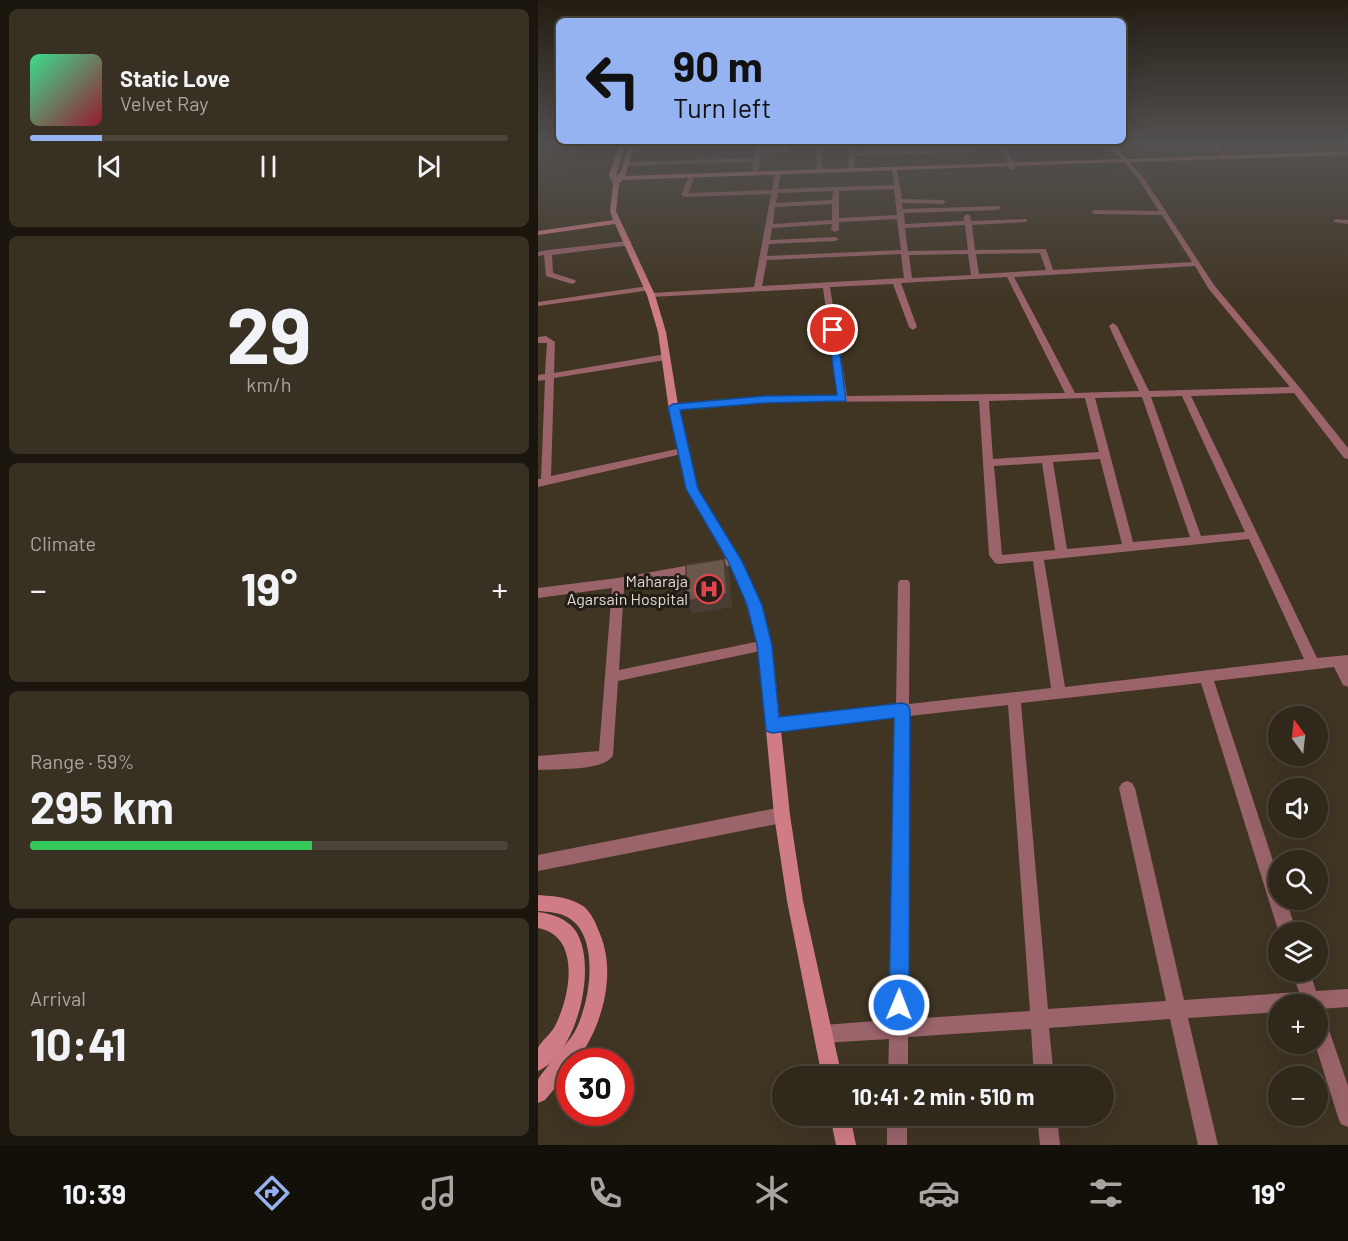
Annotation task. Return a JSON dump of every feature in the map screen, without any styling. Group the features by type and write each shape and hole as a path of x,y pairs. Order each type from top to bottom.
{"street":[{"path":"615,196 613,206 618,221 650,291 666,357 673,407 692,489 735,561 754,605 764,645 782,814 795,901 830,1066"},
{"path":"758,288 773,196"},
{"path":"835,255 836,196"},
{"path":"898,196 908,280"},
{"path":"1152,196 1230,309 1348,456"},
{"path":"899,201 998,208"},
{"path":"772,205 836,202"},
{"path":"769,226 836,221 964,206"},
{"path":"964,206 975,276"},
{"path":"1094,212 1164,213"},
{"path":"902,226 1025,220"},
{"path":"538,233 618,221"},
{"path":"1336,221 1348,222"},
{"path":"766,242 835,239"},
{"path":"538,254 628,243"},
{"path":"763,258 1043,251 1050,272"},
{"path":"548,252 549,274 572,282"},
{"path":"538,304 650,291 758,288 1198,264"},
{"path":"1009,274 1071,395"},
{"path":"896,280 913,327"},
{"path":"826,284 843,398"},
{"path":"1113,326 1146,394 1197,541"},
{"path":"538,340 550,340 549,425 542,482 682,451"},
{"path":"538,378 666,357"},
{"path":"673,407 764,399 984,398 1297,390"},
{"path":"1186,394 1313,664"},
{"path":"1089,395 1129,548"},
{"path":"984,398 996,559 1004,561 1252,535"},
{"path":"538,427 549,425"},
{"path":"990,463 1105,455"},
{"path":"1047,459 1062,555"},
{"path":"1038,557 1059,693"},
{"path":"538,593 618,583 735,561"},
{"path":"538,763 599,759 606,755 618,583"},
{"path":"898,1066 904,583"},
{"path":"612,677 764,645"},
{"path":"772,726 1343,661 1348,681"},
{"path":"1206,677 1284,922"},
{"path":"1014,698 1043,1066"},
{"path":"1127,788 1208,1145"},
{"path":"538,863 782,814"},
{"path":"538,903 576,910 591,928 598,952 597,984 589,1021 571,1056 538,1093"},
{"path":"538,920 559,927 571,939 577,967 574,1000 561,1034 538,1062"},
{"path":"1328,1001 1348,998"},
{"path":"823,1034 1040,1018 1268,1005"},
{"path":"1327,1054 1348,1117"},
{"path":"842,1126 846,1145"},
{"path":"897,1126 897,1145"},
{"path":"1048,1126 1050,1145"}],"building":[{"path":"724,559 727,594 686,601 686,565"}],"place":[{"name":"Maharaja Agarsain Hospital","path":"709,589"}],"route":[{"path":"833,330 843,398 764,399 673,407 692,489 735,561 759,621 764,645 772,726 902,710 899,1005"}]}
